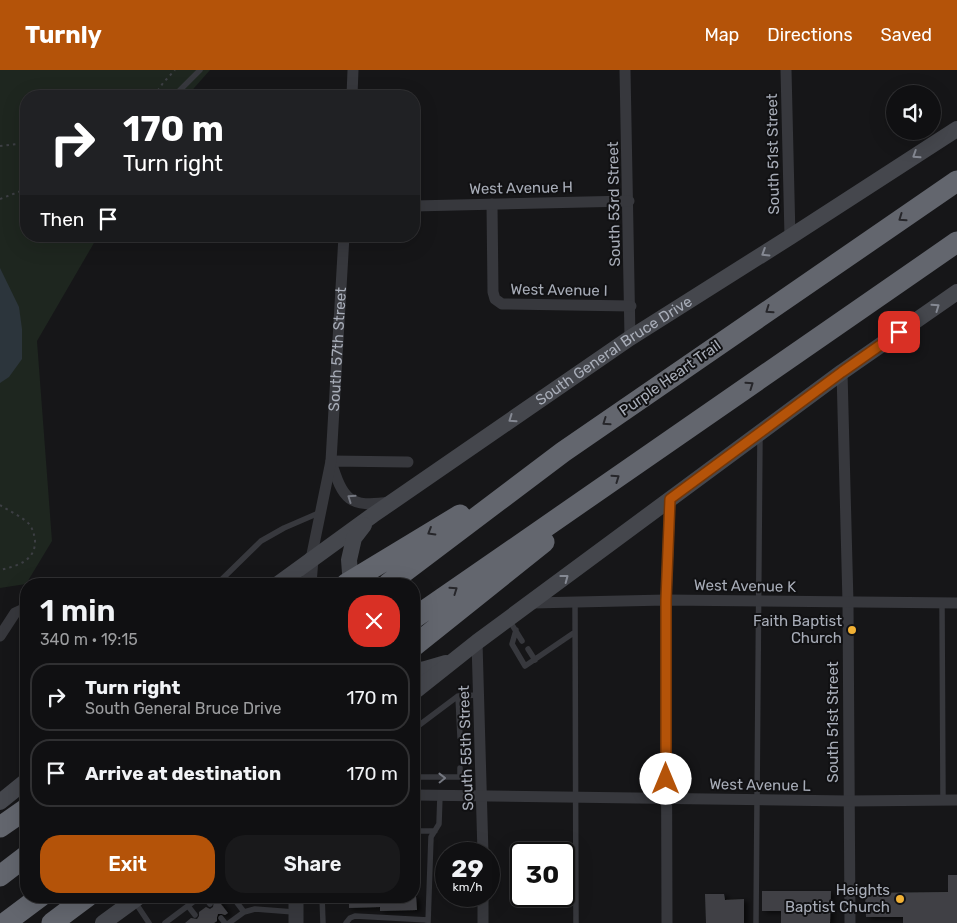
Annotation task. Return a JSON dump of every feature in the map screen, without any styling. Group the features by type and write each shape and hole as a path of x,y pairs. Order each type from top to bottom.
{"highway":[{"name":"Purple Heart Trail","path":"396,578 562,452 957,181"},
{"path":"420,614 957,242"},
{"path":"354,578 562,452"},
{"path":"420,641 537,549 596,492"},
{"path":"0,828 20,813"},
{"path":"0,876 20,861"},
{"path":"5,923 32,903"},
{"path":"52,923 79,903"}],"main road":[{"name":"South General Bruce Drive","path":"286,578 311,558 630,338 957,129"},
{"path":"420,687 478,642 512,625 532,603 670,499 842,372 957,292"},
{"path":"351,578 349,560 354,538 373,515"},
{"path":"420,670 454,660"},
{"path":"0,802 20,786"},
{"path":"103,923 130,903"}],"street":[{"path":"352,90 353,70"},
{"name":"South 53rd Street","path":"625,70 631,306 630,338"},
{"name":"South 51st Street","path":"786,70 790,237"},
{"name":"West Avenue H","path":"420,206 629,200"},
{"name":"West Avenue I","path":"492,204 493,292 495,300 502,304 631,306"},
{"name":"South 57th Street","path":"309,578 311,558 332,462 344,242"},
{"name":"South 51st Street","path":"842,372 848,603 850,923"},
{"path":"332,462 408,462"},
{"name":"South 57th Street","path":"332,462 338,486 346,496 355,502 365,504 393,502"},
{"path":"667,923 666,600 670,499"},
{"name":"West Avenue K","path":"532,603 666,600 957,603"},
{"path":"0,636 15,613 20,611"},
{"name":"South 55th Street","path":"478,642 483,842"},
{"name":"West Avenue L","path":"420,795 848,801 957,800"},
{"path":"296,903 296,917"},
{"path":"483,907 483,923"}],"lane":[{"path":"180,90 200,70"},
{"path":"756,923 760,433"},
{"path":"223,578 261,541 284,528 321,512"},
{"path":"575,601 576,923"},
{"path":"942,603 943,800"},
{"path":"512,625 512,644 525,666 575,632"},
{"path":"512,625 522,641"},
{"path":"528,649 535,660"},
{"path":"420,724 458,696 479,695"},
{"path":"458,696 460,737"},
{"path":"420,777 460,777 460,768"},
{"path":"346,923 350,918 356,916 428,922 431,837 439,824 440,794"},
{"path":"420,831 435,831"},
{"path":"139,903 149,923"},
{"path":"165,923 192,903"},
{"path":"237,903 244,912"},
{"path":"322,903 323,923"},
{"path":"188,906 195,915"},
{"path":"229,923 244,912 255,909 296,917"},
{"path":"173,917 178,923"}],"path":[{"path":"158,90 176,70"},
{"path":"0,146 20,144"},
{"path":"0,199 20,191"},
{"path":"0,505 28,523 34,532 35,545 33,553 27,560 0,570"}],"shaded area":[{"path":"0,70 210,70 192,90 20,90 20,242 95,242 37,341 52,541 30,578 20,578 20,585 0,588"},
{"path":"0,268 19,307 22,329 22,359 9,377 0,383"}],"building":[{"name":"Heights Baptist Church","path":"948,875 957,875 957,923 903,923 903,917 866,917 865,893 948,892"},
{"path":"762,891 831,891 830,923 781,923 781,911 762,911"},
{"path":"705,894 724,894 725,900 744,899 744,923 706,923"},
{"path":"214,903 220,903 228,913 225,915 218,914 217,921 214,923 185,923 191,918 197,919 199,912 206,907 210,909 213,907"},
{"path":"349,903 416,903 417,910 380,911 380,907 349,908"}],"place":[{"name":"Faith Baptist Church","path":"852,630"},
{"name":"Heights Baptist Church","path":"900,899"}],"route":[{"path":"666,779 666,600 670,499 899,332"}]}
